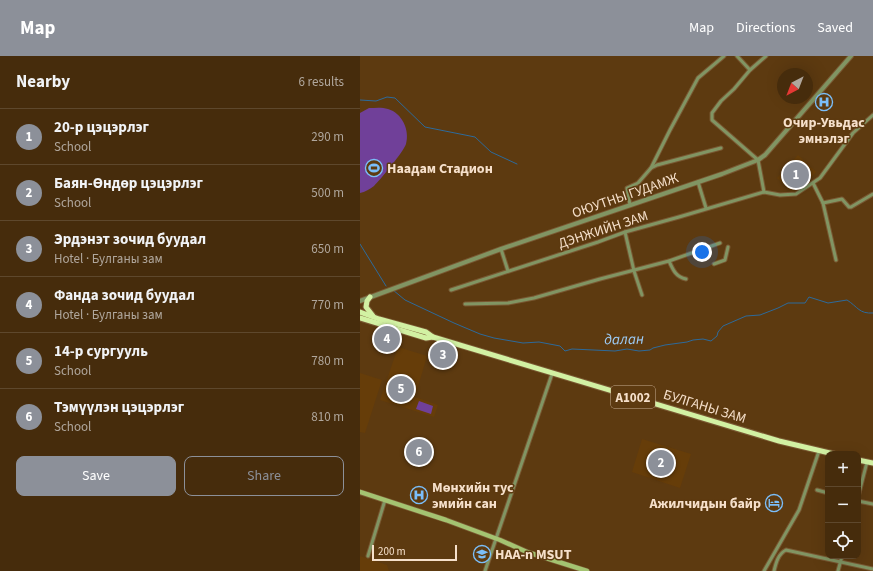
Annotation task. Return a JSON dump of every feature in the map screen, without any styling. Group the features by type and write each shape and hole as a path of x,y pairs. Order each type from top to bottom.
{"highway":[{"path":"369,297 366,307 370,314 375,318"},
{"name":"БУЛГАНЫ ЗАМ","path":"360,312 375,318 426,332 433,338"},
{"name":"БУЛГАНЫ ЗАМ","path":"360,318 426,338 433,338 774,439 825,452"}],"main road":[{"path":"360,492 496,539 527,552 586,571"}],"street":[{"path":"630,205 627,188 638,183 651,168 698,78 724,56"},
{"path":"737,56 750,70"},
{"path":"766,56 750,70 712,112 712,120 758,160 764,192 780,196 796,194 813,183 824,174 854,133 873,115"},
{"name":"ОЮУТНЫ ГУДАМЖ","path":"360,301 501,249 758,160 765,155 851,56"},
{"path":"651,168 657,165 721,148"},
{"path":"698,182 706,208"},
{"path":"813,183 823,203 836,260"},
{"name":"ДЭНЖИЙН ЗАМ","path":"450,290 625,232 764,192"},
{"path":"823,203 842,199 849,207 851,207 873,194"},
{"path":"625,232 634,271 642,295"},
{"path":"465,304 508,303 534,298 669,261 720,243"},
{"path":"714,264 725,260 728,247"},
{"path":"501,249 508,271"},
{"path":"669,261 674,272 678,276 686,279"},
{"path":"360,297 369,297"},
{"path":"485,571 552,374"},
{"path":"764,571 799,510 819,450"},
{"path":"861,488 870,463"},
{"path":"817,490 825,492"},
{"path":"368,556 385,500"},
{"path":"861,502 873,504"},
{"path":"774,571 778,558 786,550 873,569"},
{"path":"838,571 841,559"}],"shaded area":[{"name":"Наадам Стадион","path":"369,108 386,108 397,114 401,118 406,128 407,139 401,153 381,178 374,186 360,193 360,113"},
{"path":"798,155 816,172 800,190 792,193 777,178"},
{"path":"398,347 427,356 415,397 438,405 434,417 380,400"},
{"path":"360,373 382,380 365,433 360,432"},
{"path":"419,401 433,406 431,414 416,409"},
{"path":"642,439 691,454 680,488 632,472"},
{"path":"360,556 387,565 389,571 360,571"}],"waterway":[{"path":"360,100 376,101 387,97 395,98 425,127 475,137 491,152 517,164"},
{"path":"360,244 386,286"},
{"name":"далан","path":"393,290 405,300 480,334 523,343 539,342 560,346 565,351 572,349 615,351 627,349 639,351 650,350 665,345 693,340 703,339 711,341 717,336 718,332 723,326 746,316 760,315 788,303 805,303 809,297 828,303 847,300 862,311 873,313"}],"place":[{"name":"Oчир-Увьдас эмнэлэг","path":"824,102"},
{"name":"Наадам Стадион","path":"374,168"},
{"name":"20-р цэцэрлэг","path":"796,175"},
{"name":"Фанда зочид буудал","path":"387,339"},
{"name":"Эрдэнэт зочид буудал","path":"443,355"},
{"name":"14-р сургууль","path":"401,389"},
{"name":"Тэмүүлэн цэцэрлэг","path":"419,452"},
{"name":"Баян-Өндөр цэцэрлэг","path":"661,463"},
{"name":"Мөнхийн тус эмийн сан","path":"419,495"},
{"name":"Ажилчидын байр","path":"774,503"},
{"name":"HAA-n MSUT","path":"482,554"}]}
